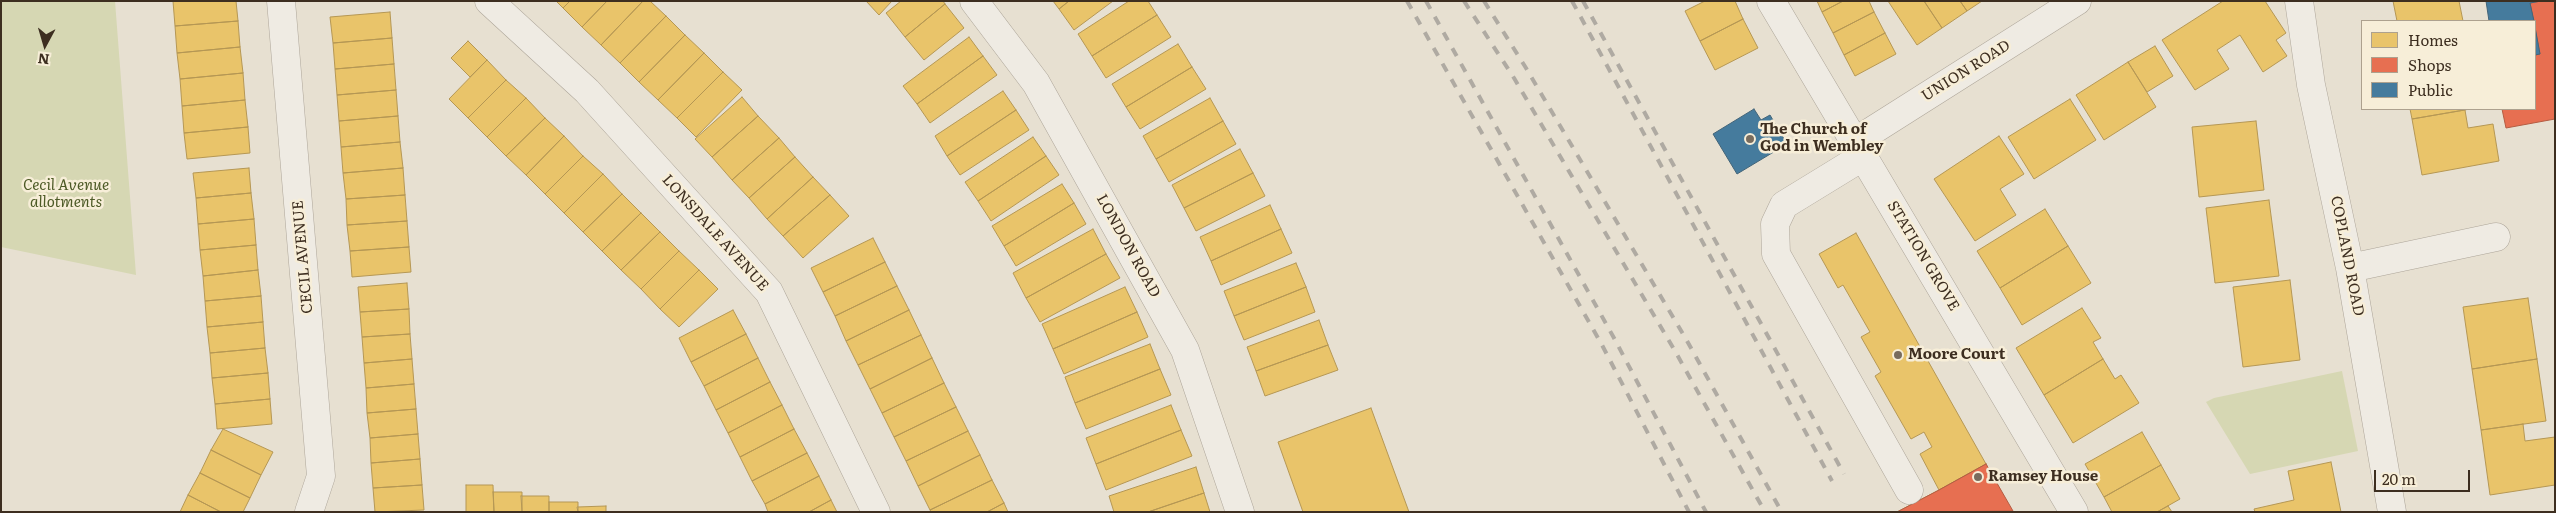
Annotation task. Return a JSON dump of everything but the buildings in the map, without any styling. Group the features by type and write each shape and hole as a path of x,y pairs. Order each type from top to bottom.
{"street":[{"name":"CECIL AVENUE","path":"280,1 322,476 309,512"},
{"name":"LONSDALE AVENUE","path":"489,1 587,91 769,292 876,512"},
{"name":"LONDON ROAD","path":"974,1 1036,83 1185,350 1240,512"},
{"name":"STATION GROVE","path":"1771,1 1860,148 2074,512"},
{"name":"UNION ROAD","path":"1909,490 1776,254 1775,224 1784,205 1860,148 2077,1"},
{"name":"COPLAND ROAD","path":"2300,1 2311,85 2350,268 2392,512"},
{"path":"2350,268 2496,237"}],"green space":[{"name":"Cecil Avenue allotments","path":"1,1 115,1 136,275 1,247"},
{"path":"2342,371 2358,451 2250,474 2206,402 2214,398"}],"railway":[{"path":"1407,1 1602,345 1689,512"},
{"path":"1426,1 1614,338 1706,512"},
{"path":"1464,1 1514,78 1675,351 1765,512"},
{"path":"1484,1 1526,68 1686,339 1780,509"},
{"path":"1572,1 1832,481"},
{"path":"1583,1 1844,474"}],"place":[{"name":"The Church of God in Wembley","path":"1750,139"},
{"name":"Moore Court","path":"1898,355"},
{"name":"Ramsey House","path":"1978,477"}]}
